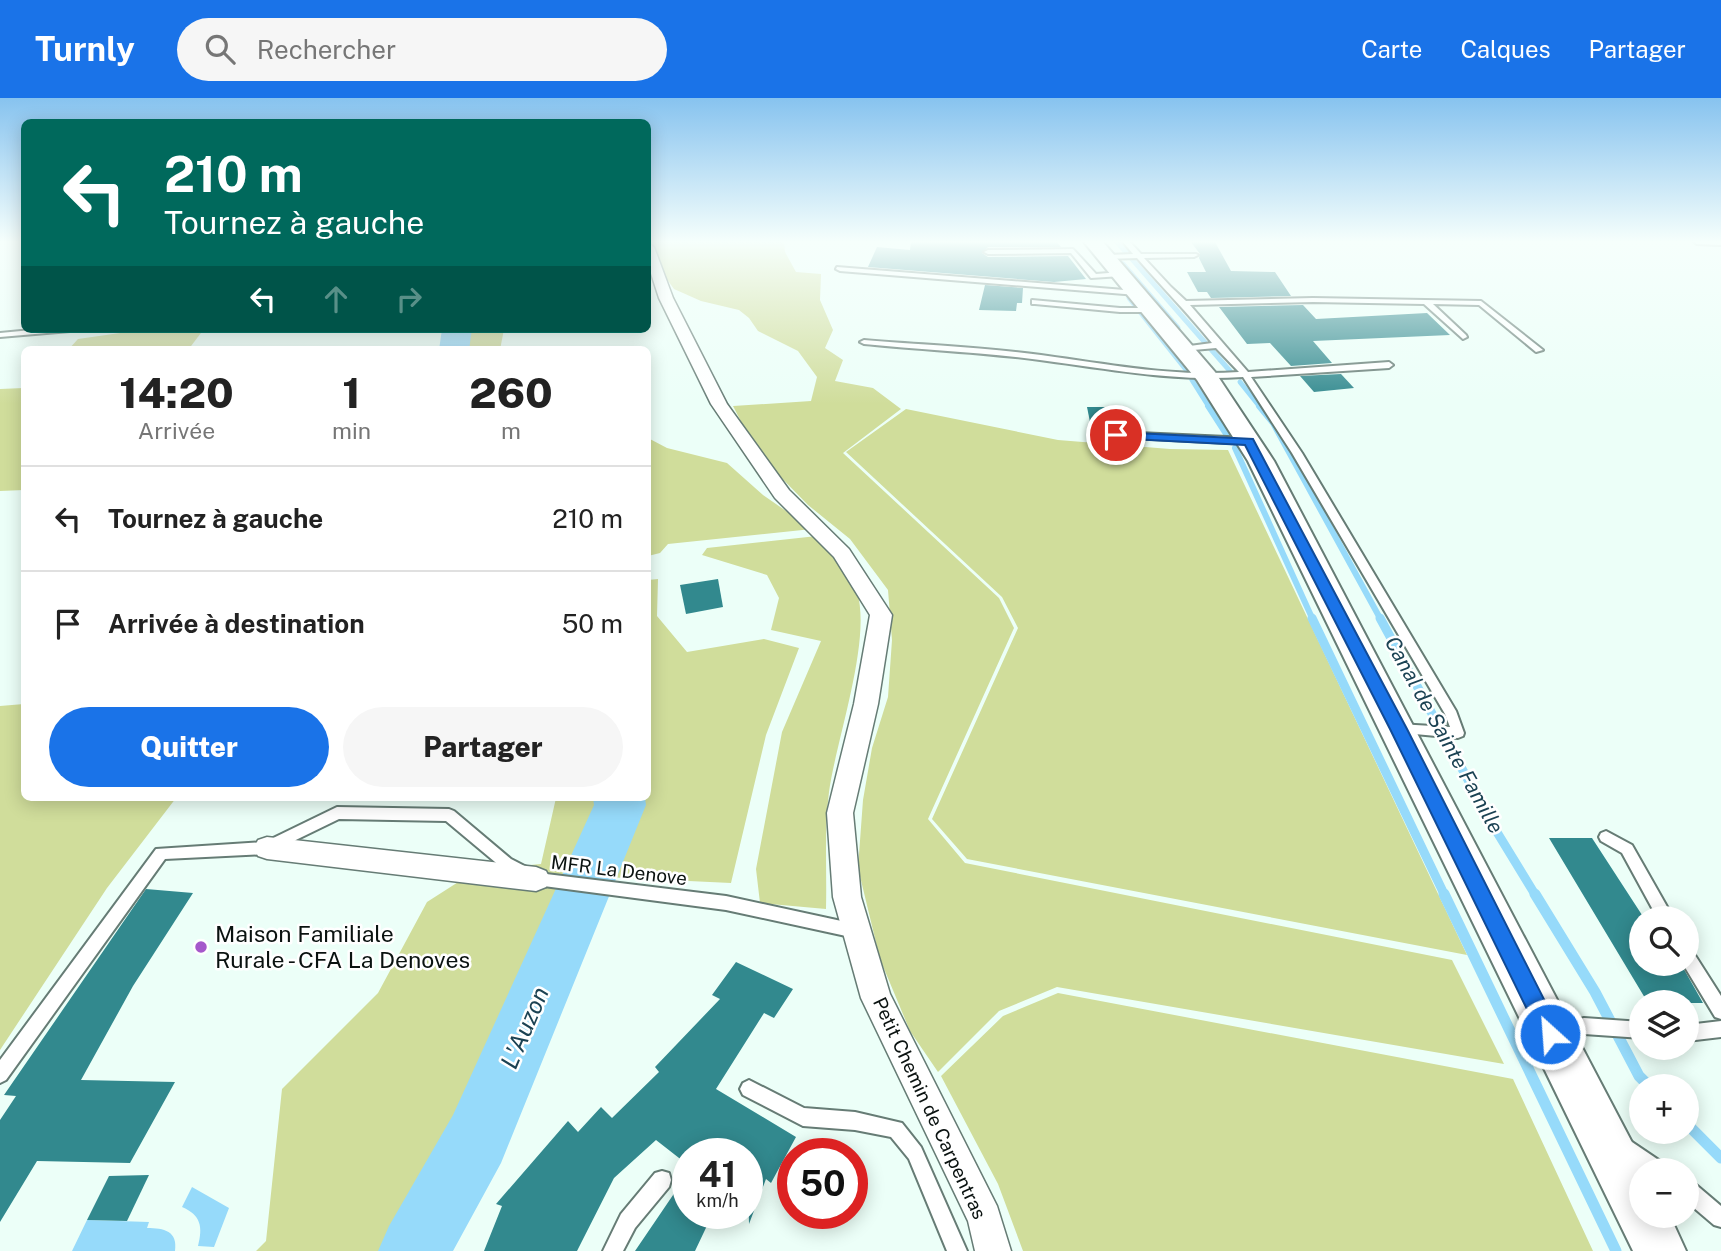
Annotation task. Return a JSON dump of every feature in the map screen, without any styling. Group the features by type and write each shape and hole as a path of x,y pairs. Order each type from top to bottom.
{"main road":[{"path":"1146,296 1207,377 1249,441 1398,729 1629,1189"},
{"path":"1648,1228 1660,1251"}],"street":[{"name":"Petit Chemin de Carpentras","path":"665,296 719,404 782,494 842,554 881,615 866,704 840,813 847,897 876,998 985,1218 993,1251"},
{"path":"256,848 536,879"}],"lane":[{"path":"1035,302 1120,310 1122,296"},
{"path":"1172,296 1184,303 1245,375 1340,524 1451,714 1458,733 1398,729"},
{"path":"1184,303 1313,300 1481,303 1539,350"},
{"path":"1426,302 1463,337"},
{"path":"0,335 23,333"},
{"path":"905,337 963,344 1015,355"},
{"path":"864,342 1015,355 1207,377 1389,365"},
{"path":"1185,349 1218,345"},
{"path":"1116,435 1249,441"},
{"name":"MFR La Denove","path":"256,848 337,813 449,815 506,863 536,879 726,903 846,929"},
{"path":"1606,837 1627,849 1659,906"},
{"path":"0,1074 161,852 256,848"},
{"path":"1699,976 1721,1011"},
{"path":"1550,1034 1584,1026 1629,1029"},
{"path":"1699,1032 1721,1029"},
{"path":"749,1089 803,1117 855,1121 896,1129 915,1153 957,1251"},
{"path":"1597,1126 1642,1158"},
{"path":"612,1251 628,1221 662,1180"},
{"path":"1699,1200 1721,1218"}],"green space":[{"path":"689,296 820,296 833,330 825,348 843,360 835,381 873,388 901,409 843,453 999,598 1014,628 928,819 965,863 1452,960 1504,1064 1057,987 999,1011 938,1072 910,1031 880,959 858,868 863,800 872,748 888,697 892,640 888,590 850,539 808,505 767,463 749,437 733,406 811,401 817,377 798,351 758,331 739,310"},
{"path":"120,333 201,333 191,346 72,346 78,339"},
{"path":"464,333 503,333 501,346 462,346"},
{"path":"21,388 21,490 0,491 0,389"},
{"path":"906,409 1058,440 1170,449 1228,450 1467,955 967,859 932,819 1018,628 1002,597 846,452"},
{"path":"651,440 667,448 727,463 763,495 812,529 668,544 660,553 651,555"},
{"path":"817,536 834,554 850,578 857,592 860,612 857,663 827,806 826,909 760,903 756,869 782,732 821,641 771,630 779,598 767,575 702,555 707,548"},
{"path":"658,579 657,616 687,652 764,639 799,648 766,735 731,883 604,877 502,1116 423,1251 256,1251 266,1241 282,1089 378,993 427,902 477,870 541,864 555,801 651,801 651,580"},
{"path":"21,704 21,801 174,801 107,888 0,1050 0,706"},
{"path":"1058,993 1513,1079 1593,1251 1023,1251 998,1184 941,1076 1003,1016"}],"water":[{"path":"192,1187 229,1208 214,1247 198,1246 199,1222 182,1207"},
{"path":"87,1220 149,1222 147,1228 164,1230 172,1235 175,1251 72,1251"}],"building":[{"path":"982,296 1022,296 1022,303 1017,303 1016,311 979,310"},
{"path":"1210,296 1291,296 1211,298"},
{"path":"1303,305 1316,319 1427,313 1450,335 1313,341 1332,363 1291,366 1270,343 1247,344 1219,307"},
{"path":"1341,374 1354,388 1314,392 1300,376"},
{"path":"1087,407 1112,407 1117,428 1091,427"},
{"path":"718,579 723,607 686,614 680,585"},
{"path":"1549,838 1592,838 1636,906 1629,906 1629,971"},
{"path":"146,889 193,893 133,986 81,1080 175,1082 130,1163 37,1161 0,1222 0,1120 16,1096 4,1095"},
{"path":"736,962 793,989 774,1018 764,1013 716,1089 796,1137 777,1138 777,1172 771,1183 766,1179 763,1187 763,1138 672,1138 672,1152 656,1140 614,1178 577,1251 484,1251 502,1206 496,1204 568,1121 578,1132 601,1107 612,1118 659,1072 655,1067 720,999 712,995"},
{"path":"1632,976 1688,976 1696,990 1640,990"},
{"path":"149,1175 127,1221 87,1220 109,1176"},
{"path":"672,1197 672,1229 705,1229 695,1251 635,1251"}],"waterway":[{"path":"1150,296 1178,328"},
{"name":"Canal de Sainte Famille","path":"1164,296 1230,371"},
{"path":"1129,298 1187,371"},
{"name":"L'Auzon","path":"455,346 456,333"},
{"path":"1192,380 1209,407"},
{"name":"Canal de Sainte Famille","path":"1240,382 1260,407"},
{"path":"1208,406 1226,434"},
{"name":"Canal de Sainte Famille","path":"1259,406 1273,423 1381,620"},
{"path":"1235,448 1313,620"},
{"path":"1312,618 1445,896"},
{"name":"Canal de Sainte Famille","path":"1380,618 1492,824 1536,896"},
{"name":"L'Auzon","path":"414,1251 477,1139 619,801"},
{"path":"1444,894 1616,1251"},
{"name":"Canal de Sainte Famille","path":"1535,894 1595,992 1638,1074"},
{"name":"Canal de Sainte Famille","path":"1699,1136 1721,1158"}],"place":[{"name":"Maison Familiale Rurale - CFA La Denoves","path":"201,947"}],"route":[{"path":"1116,435 1249,441 1398,729 1550,1034"}]}
